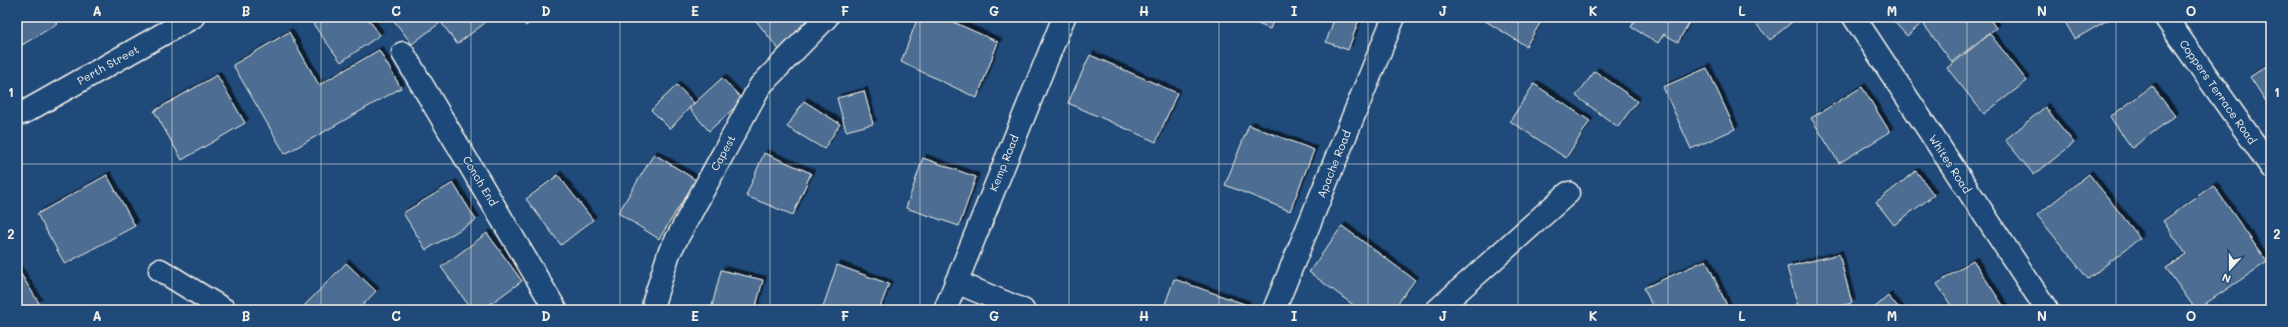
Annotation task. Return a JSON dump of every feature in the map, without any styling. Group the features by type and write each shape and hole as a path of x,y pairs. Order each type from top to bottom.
{"street":[{"name":"Perth Street","path":"19,115 193,17"},
{"name":"Capest","path":"653,310 654,301 669,253 760,86 827,17"},
{"name":"Kemp Road","path":"945,310 1064,17"},
{"name":"Apache Road","path":"1274,310 1394,17"},
{"name":"Whites Road","path":"1854,17 2047,310"},
{"name":"Coppers Terrace Road","path":"2165,17 2271,167"},
{"name":"Conch End","path":"403,53 556,310"},
{"path":"1437,310 1568,193"},
{"path":"160,270 225,310"},
{"path":"956,282 1023,310"}],"shaded area":[{"path":"17,262 48,310 17,310"}],"building":[{"path":"17,17 53,17 57,24 17,48"},
{"path":"322,17 367,17 380,35 341,62 313,24"},
{"path":"391,17 481,17 485,23 457,44 441,22 412,44"},
{"path":"519,17 536,17 526,26"},
{"path":"753,17 809,17 780,51"},
{"path":"918,17 942,17 998,42 977,98 901,62"},
{"path":"1241,17 1275,17 1270,29"},
{"path":"1335,17 1360,17 1348,50 1326,42"},
{"path":"1479,17 1544,17 1526,46"},
{"path":"1637,17 1692,17 1678,42 1664,34 1658,43 1631,27"},
{"path":"1750,17 1798,17 1770,40"},
{"path":"1890,17 1929,17 1907,36"},
{"path":"1935,17 1988,17 1996,28 1952,62 1924,25"},
{"path":"2062,17 2113,17 2075,39"},
{"path":"289,32 319,85 379,50 401,88 285,154 233,65"},
{"path":"1990,34 2027,81 1984,114 1947,68"},
{"path":"1090,55 1177,93 1156,142 1068,103"},
{"path":"2271,63 2271,109 2250,77"},
{"path":"1707,68 1735,129 1691,149 1663,87"},
{"path":"1595,71 1637,101 1618,127 1576,96"},
{"path":"217,75 245,123 182,160 154,111"},
{"path":"722,78 743,100 709,131 689,108"},
{"path":"1534,84 1590,121 1566,158 1510,121"},
{"path":"677,85 694,103 670,129 651,110"},
{"path":"2152,86 2175,116 2132,148 2110,117"},
{"path":"1862,87 1890,132 1839,163 1811,118"},
{"path":"864,91 873,124 846,131 837,98"},
{"path":"804,101 840,124 824,149 787,127"},
{"path":"2045,107 2074,143 2034,175 2005,140"},
{"path":"1249,125 1314,150 1290,211 1225,185"},
{"path":"764,153 811,173 793,215 746,196"},
{"path":"654,154 696,180 659,239 618,213"},
{"path":"923,158 976,177 959,226 906,208"},
{"path":"1916,171 1934,195 1894,225 1876,202"},
{"path":"2089,174 2140,238 2088,279 2037,215"},
{"path":"107,175 135,226 65,264 37,214"},
{"path":"558,175 593,220 561,245 526,199"},
{"path":"453,183 476,220 426,250 403,213"},
{"path":"2213,185 2267,262 2196,310 2166,268 2186,254 2163,221"},
{"path":"1342,226 1415,280 1393,310 1360,310 1309,272"},
{"path":"487,233 522,281 482,310 472,310 441,267"},
{"path":"1839,254 1852,303 1828,309 1826,303 1799,310 1787,267"},
{"path":"1706,260 1729,310 1654,310 1644,288"},
{"path":"1973,260 2006,310 1954,310 1937,284"},
{"path":"346,263 376,291 358,310 300,310"},
{"path":"837,265 889,284 879,310 830,310 823,307"},
{"path":"17,268 39,303 28,310 17,310"},
{"path":"721,270 763,280 755,310 711,310"},
{"path":"1174,279 1247,305 1245,310 1163,310"},
{"path":"1888,296 1901,310 1872,310"}]}
